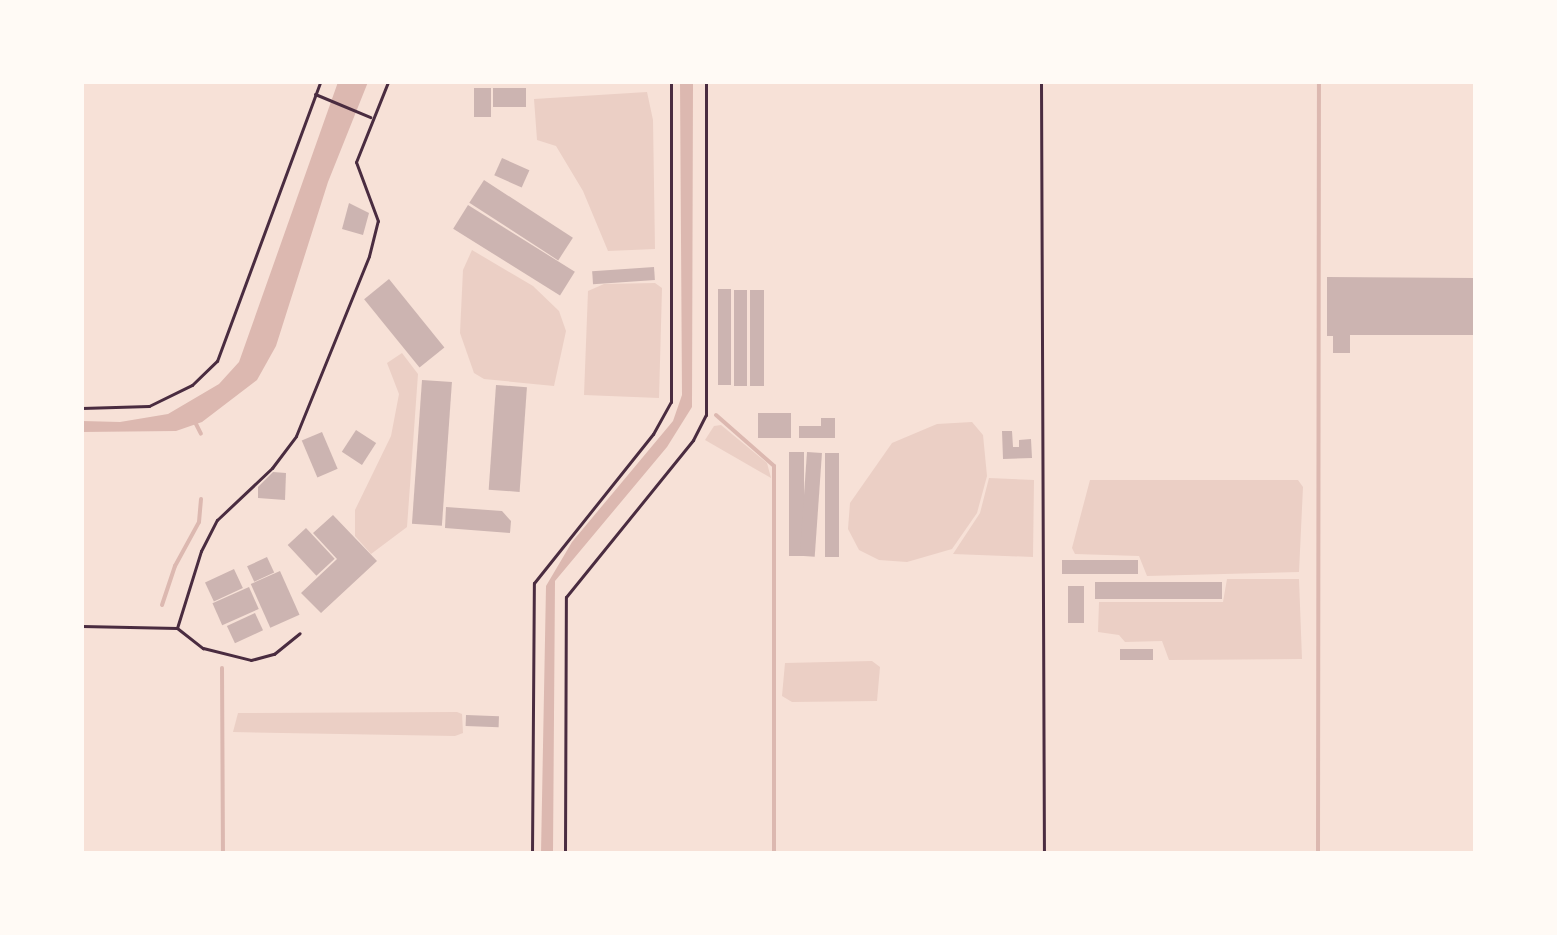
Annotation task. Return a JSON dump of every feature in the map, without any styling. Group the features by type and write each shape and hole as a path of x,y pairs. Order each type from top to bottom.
{"lane":[{"path":"82,408 149,406 192,385 217,361 320,82"},
{"path":"177,628 201,551 217,520 272,468 296,436 369,256 378,221 356,162 370,117 388,82"},
{"path":"532,853 534,583 653,434 671,402 671,82"},
{"path":"565,853 566,597 693,440 706,415 706,82"},
{"path":"1041,82 1044,853"},
{"path":"315,94 370,117"},
{"path":"82,626 177,628 203,648 251,660 274,654 300,633"}],"shaded area":[{"path":"338,82 368,82 328,182 276,346 257,380 202,422 176,431 82,432 82,421 120,422 168,414 219,384 239,362"},
{"path":"680,82 693,82 692,407 667,447 555,581 553,853 541,853 546,586 572,542 673,421 682,395"},
{"path":"647,92 653,120 655,249 608,251 583,191 556,146 537,140 534,99"},
{"path":"472,250 533,286 559,311 566,331 554,386 484,379 474,373 460,333 463,270"},
{"path":"655,283 662,288 659,398 584,395 588,291 604,284"},
{"path":"402,353 418,374 407,527 371,554 355,536 355,510 391,436 399,394 387,363"},
{"path":"972,422 983,435 987,476 977,513 952,549 907,562 879,560 859,550 848,529 850,503 892,443 937,424"},
{"path":"721,425 767,463 771,478 705,440 714,426"},
{"path":"989,478 1034,480 1033,557 953,554 980,513"},
{"path":"1090,480 1298,480 1303,487 1299,572 1147,576 1139,556 1075,554 1072,548"},
{"path":"1227,579 1299,579 1302,659 1169,660 1162,641 1125,642 1119,635 1098,632 1099,602 1223,602"},
{"path":"872,661 880,667 877,701 792,702 782,696 785,663"},
{"path":"238,713 462,714 463,733 455,736 233,732"}],"building":[{"path":"474,88 491,88 491,117 474,117"},
{"path":"493,88 526,88 526,107 493,107"},
{"path":"502,158 529,170 522,188 494,175"},
{"path":"484,180 573,238 558,260 469,203"},
{"path":"349,203 369,213 363,235 342,229"},
{"path":"468,205 575,272 560,296 453,229"},
{"path":"654,267 655,280 593,284 592,271"},
{"path":"1327,277 1475,278 1475,335 1350,335 1350,353 1333,353 1333,336 1327,336"},
{"path":"389,279 444,347 420,368 364,299"},
{"path":"718,289 731,289 731,385 718,385"},
{"path":"734,290 747,290 747,386 734,386"},
{"path":"750,290 764,290 764,386 750,386"},
{"path":"422,380 452,382 442,526 412,524"},
{"path":"496,385 527,387 520,492 489,490"},
{"path":"758,413 791,413 791,438 758,438"},
{"path":"821,418 835,418 835,438 799,438 799,426 821,426"},
{"path":"356,430 376,443 362,465 342,452"},
{"path":"1002,431 1012,431 1013,447 1019,447 1019,440 1031,439 1032,458 1003,459"},
{"path":"322,432 338,469 317,477 302,441"},
{"path":"789,452 804,452 804,556 789,556"},
{"path":"807,452 822,453 815,557 800,556"},
{"path":"825,453 839,453 839,557 825,557"},
{"path":"273,472 286,473 285,500 258,498 258,487"},
{"path":"446,507 502,511 511,521 510,533 445,528"},
{"path":"333,515 377,561 321,613 301,593 337,559 313,533"},
{"path":"306,528 335,559 316,576 288,545"},
{"path":"267,557 274,572 254,582 247,566"},
{"path":"1062,560 1138,560 1138,574 1062,574"},
{"path":"234,569 243,588 214,602 205,583"},
{"path":"280,571 300,615 270,628 251,584"},
{"path":"1095,582 1222,582 1222,599 1095,599"},
{"path":"1068,586 1084,586 1084,623 1068,623"},
{"path":"249,587 259,609 222,625 212,603"},
{"path":"255,613 263,630 235,643 227,626"},
{"path":"1120,649 1153,649 1153,660 1120,660"},
{"path":"466,715 499,716 499,727 466,726"}],"waterway":[{"path":"1318,853 1319,82"},
{"path":"716,415 774,466 774,853"},
{"path":"195,422 201,434"},
{"path":"162,605 175,566 199,522 201,499"},
{"path":"222,668 223,853"}]}
